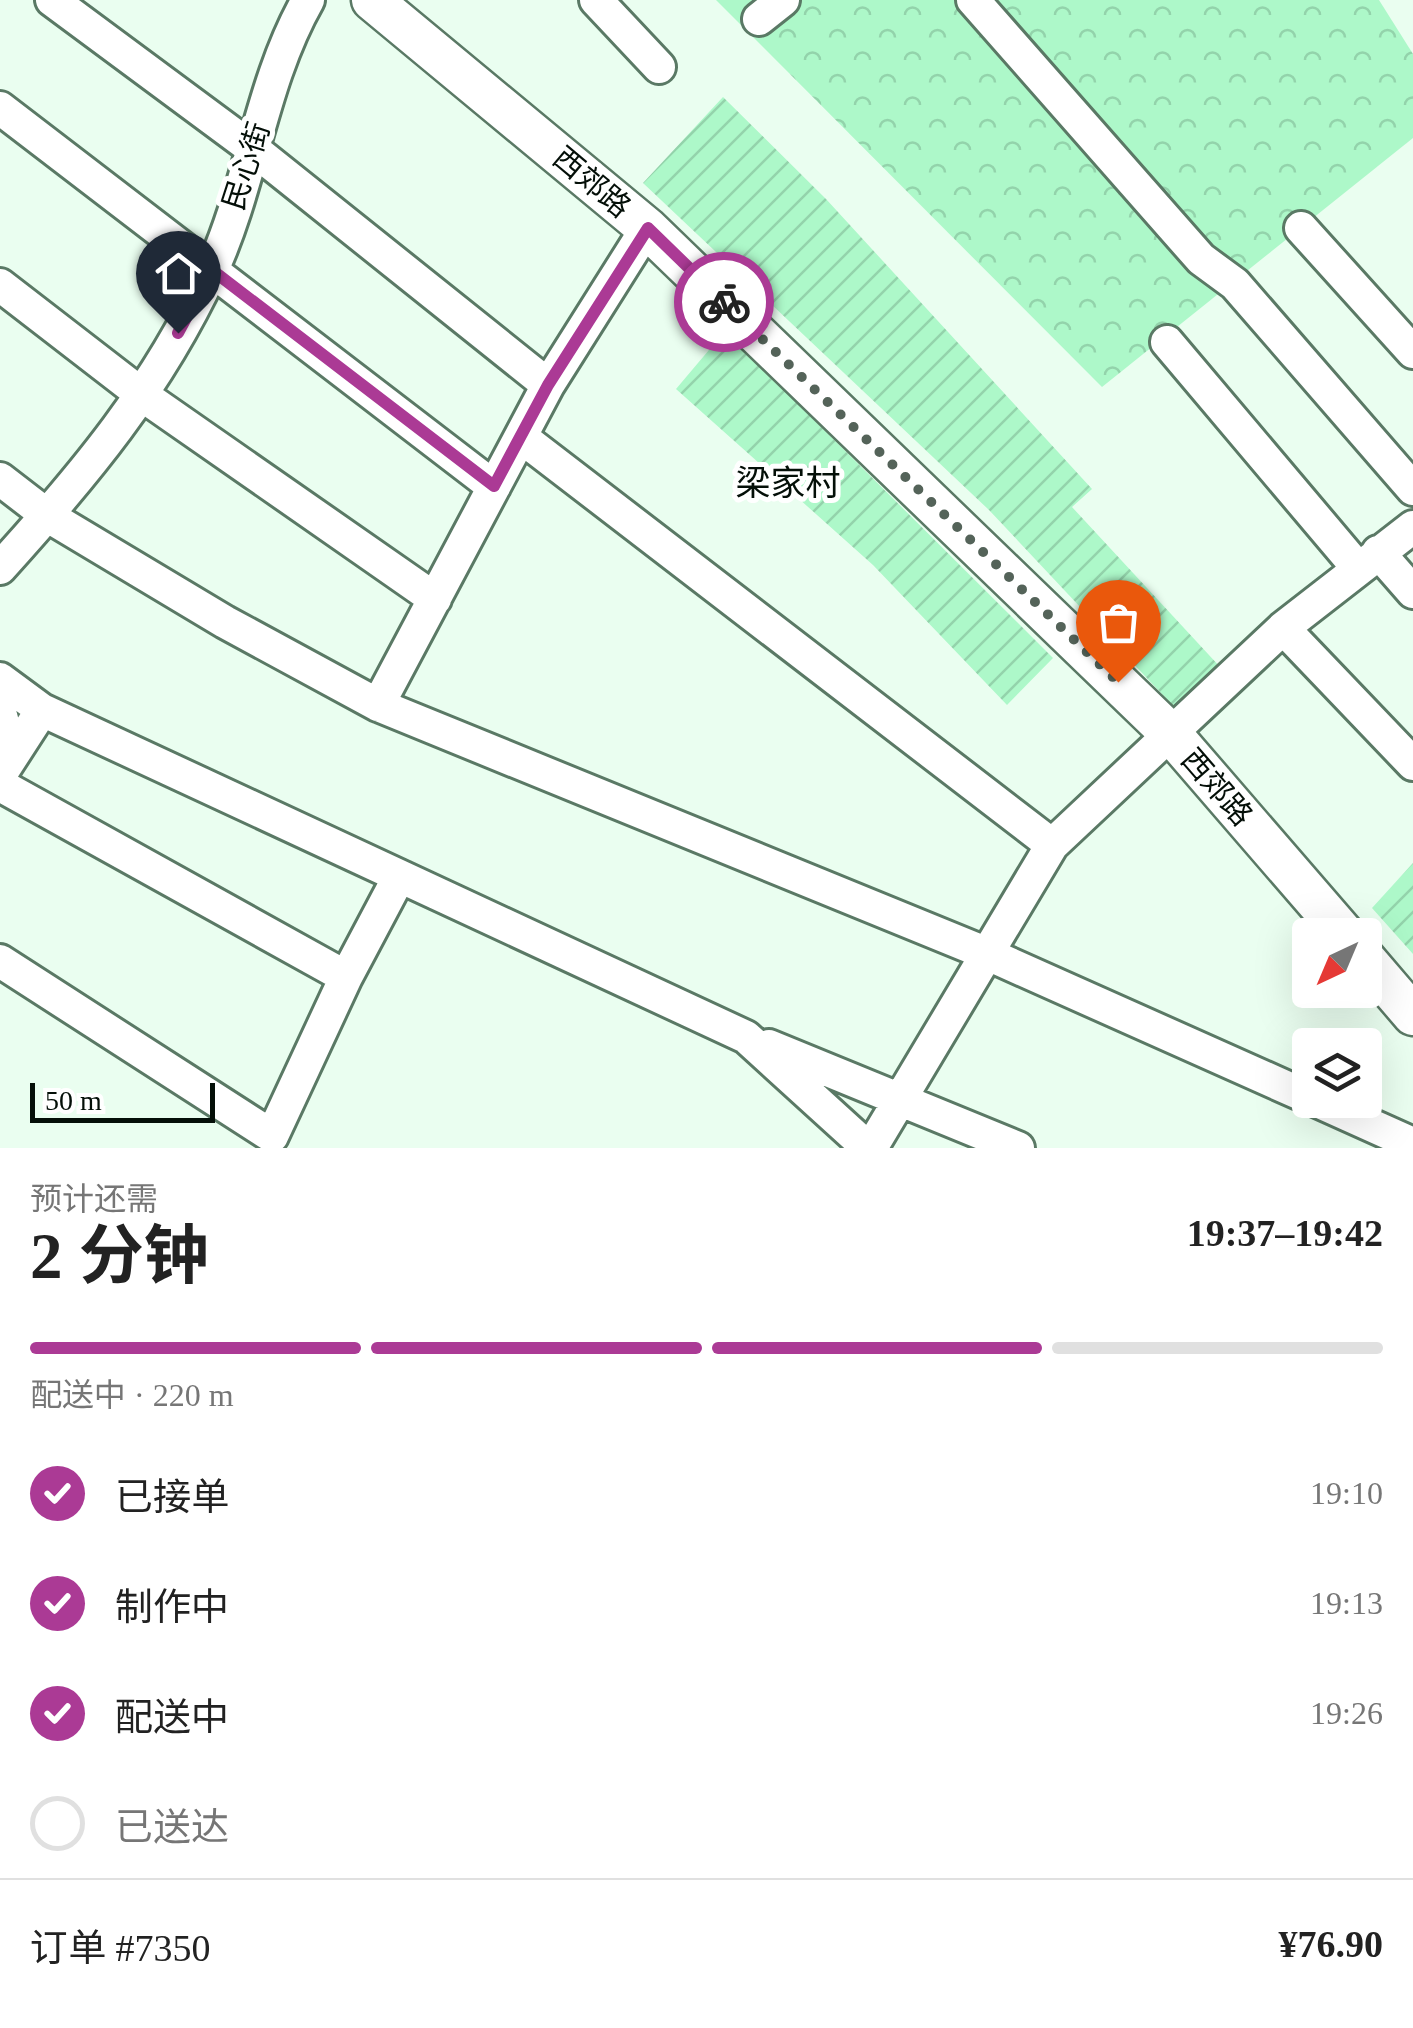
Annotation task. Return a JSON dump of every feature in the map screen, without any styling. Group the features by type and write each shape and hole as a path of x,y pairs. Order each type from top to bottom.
{"main road":[{"name":"西郊路","path":"372,0 648,228 1174,736 1329,918"},
{"path":"1382,979 1413,1015"}],"street":[{"path":"52,0 253,148 548,385"},
{"name":"民心街","path":"0,568 48,516 144,397 212,270 284,42 308,0"},
{"path":"596,0 658,67"},
{"path":"973,0 1201,259 1235,284 1413,489"},
{"path":"0,108 494,486"},
{"path":"378,705 548,385 648,228"},
{"path":"1301,228 1413,352"},
{"path":"0,285 144,397 435,599"},
{"path":"1168,342 1368,559 1413,592"},
{"path":"521,437 1052,845"},
{"path":"0,479 48,516 225,622 378,705 987,954 1292,1090"},
{"path":"746,1037 870,1148 1052,845 1174,736 1283,628 1413,527"},
{"path":"1283,628 1413,764"},
{"path":"0,678 42,710 398,877 746,1037 1018,1148"},
{"path":"4,772 42,710"},
{"path":"0,712 4,772"},
{"path":"4,772 346,977"},
{"path":"0,961 280,1142 346,977 398,877"},
{"path":"1355,1118 1413,1144"}],"green space":[{"path":"716,0 1379,0 1413,54 1413,138 1102,387"},
{"path":"723,97 826,199 1092,489 1072,507 1221,668 1175,708 989,510 643,183"},
{"path":"725,331 1053,658 1007,705 873,565 676,389"},
{"path":"1413,863 1413,954 1382,918 1372,908"}],"way so far":[{"path":"724,302 1118,682"}],"district":[{"name":"梁家村","path":"788,483"}],"route":[{"path":"178,333 212,270 494,486 548,385 648,228 724,302"}]}
